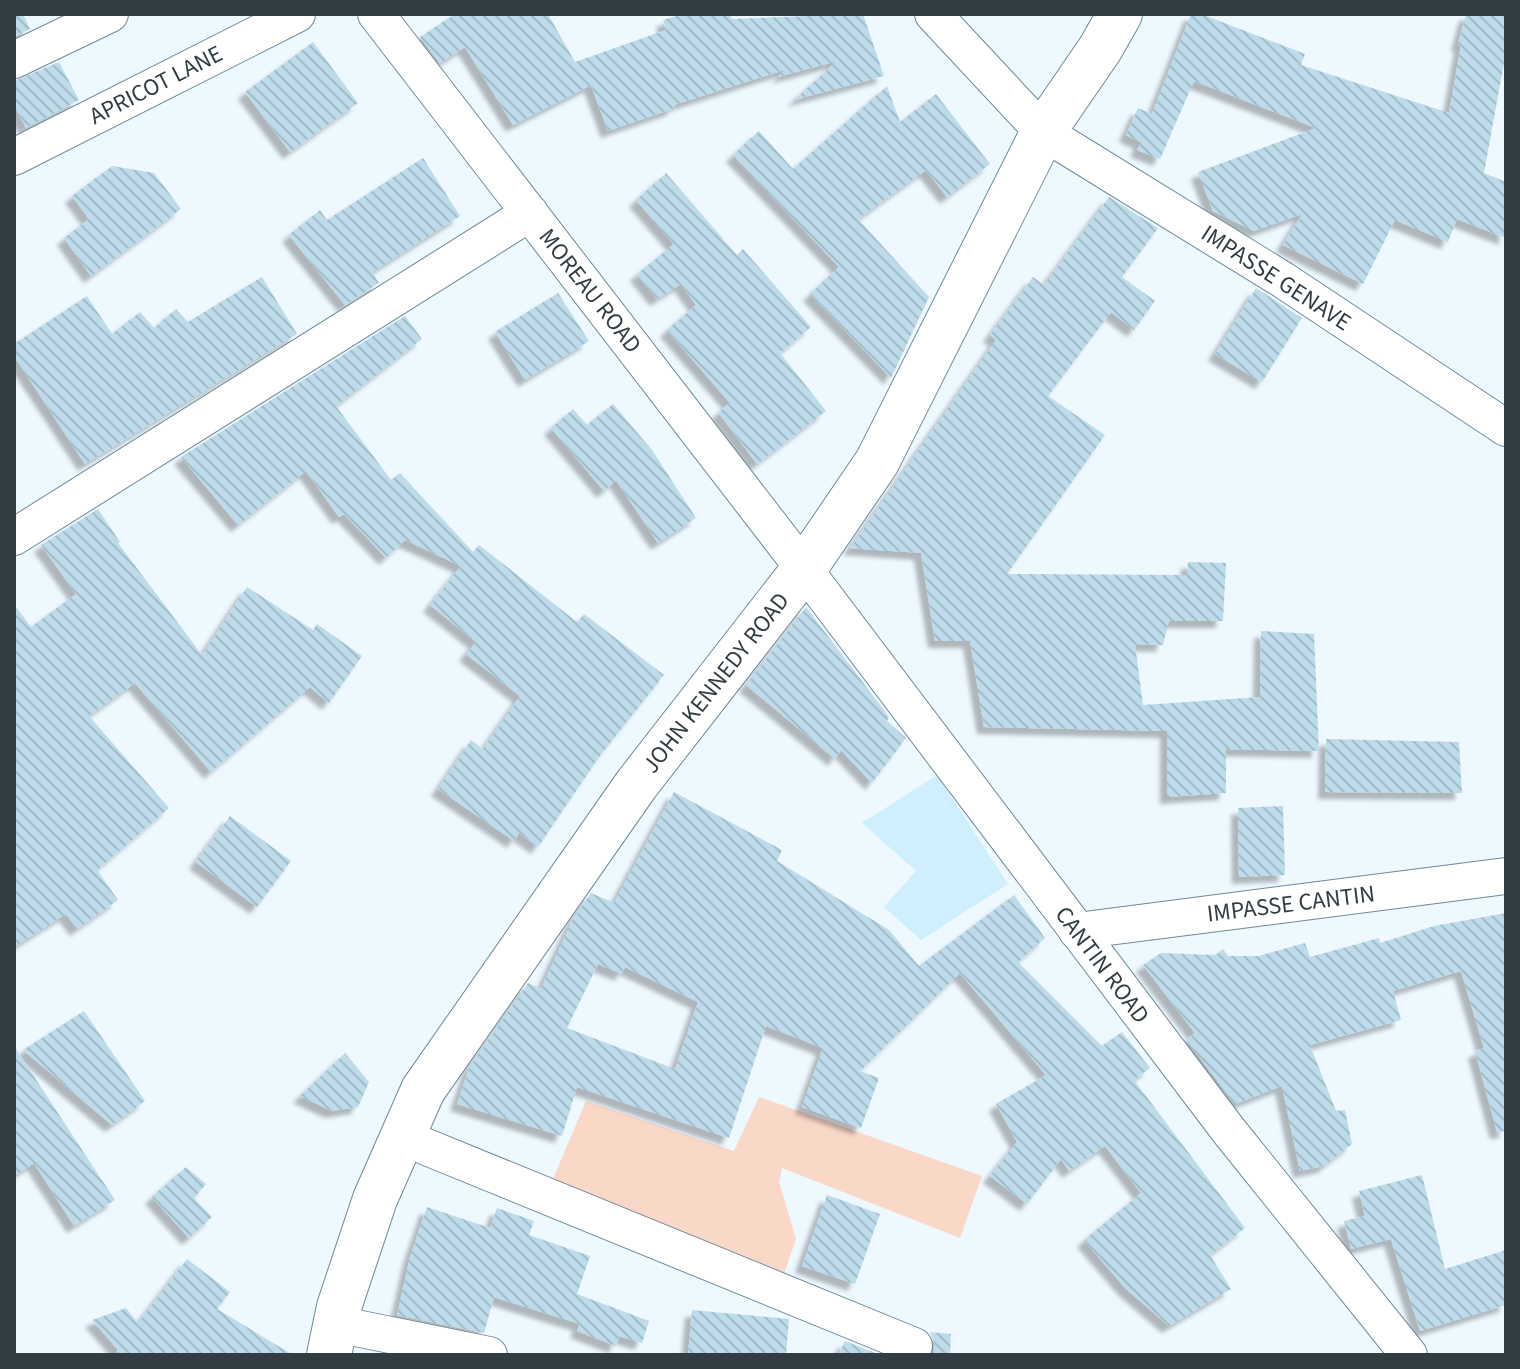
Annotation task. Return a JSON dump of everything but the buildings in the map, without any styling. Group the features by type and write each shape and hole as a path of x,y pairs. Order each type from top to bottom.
{"main road":[{"name":"JOHN KENNEDY ROAD","path":"332,1340 375,1199 423,1090 627,797 804,569 877,462 1043,132 1120,14"}],"street":[{"path":"14,60 110,14"},
{"name":"APRICOT LANE","path":"14,157 297,14"},
{"name":"MOREAU ROAD","path":"376,14 804,569"},
{"name":"IMPASSE GENAVE","path":"933,14 1043,132 1283,280 1506,428"},
{"path":"14,537 530,213"},
{"name":"CANTIN ROAD","path":"804,569 1229,1131 1409,1355"},
{"name":"IMPASSE CANTIN","path":"1077,931 1506,876"},
{"path":"402,1137 532,1187 914,1346"},
{"path":"332,1340 489,1355"}],"shaded area":[{"path":"937,775 1008,884 921,940 884,907 916,871 862,823"},
{"path":"759,1097 982,1176 960,1238 782,1168 779,1182 796,1239 781,1282 547,1193 586,1101 734,1151"}]}
